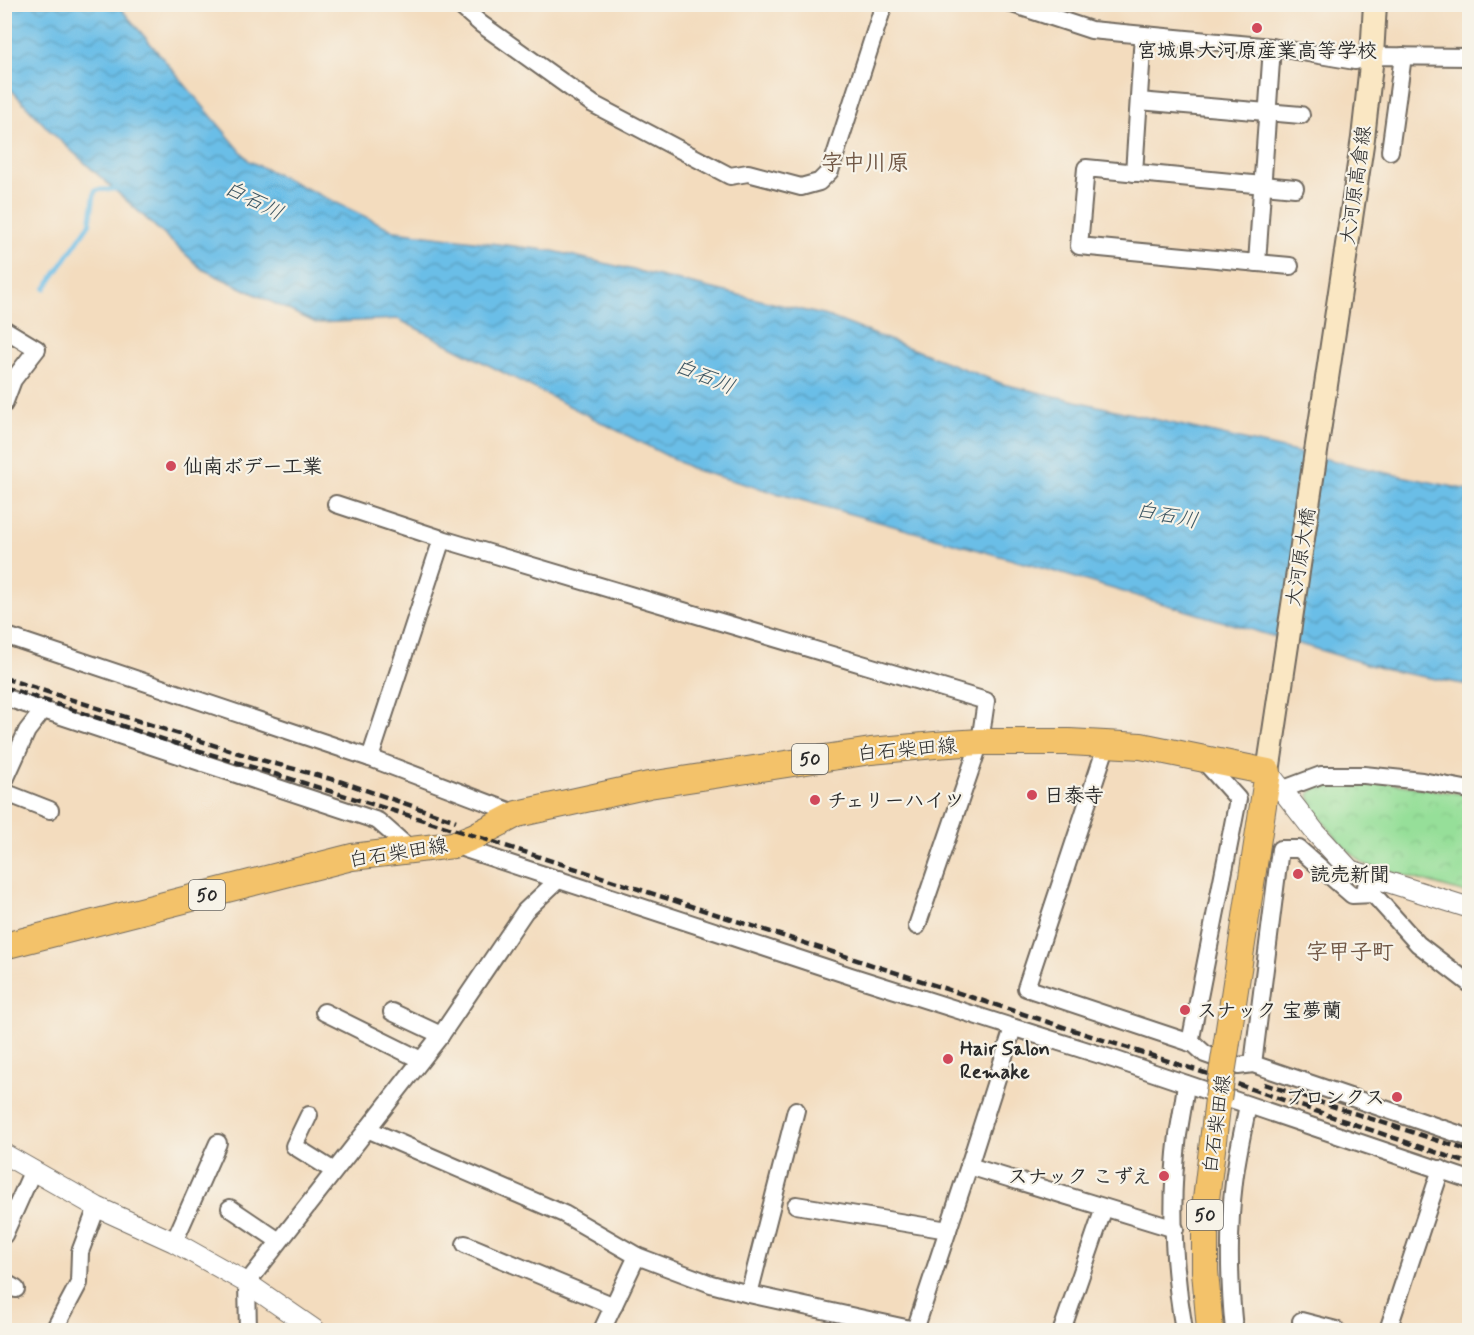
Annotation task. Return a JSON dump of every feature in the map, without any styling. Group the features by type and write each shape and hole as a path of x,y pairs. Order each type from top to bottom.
{"main road":[{"name":"大河原高倉線","path":"1329,365 1363,138 1375,4"},
{"name":"大河原大橋","path":"1273,770 1329,365"},
{"name":"白石柴田線","path":"4,946 352,857 453,845 518,814 649,785 783,763 935,745 980,742 1069,742 1141,746 1202,759 1273,770 1218,1099 1205,1208 1205,1271 1210,1330"}],"street":[{"path":"458,4 481,24 593,104 730,176 748,173 801,187 819,182 830,171 884,4"},
{"path":"1012,4 1091,30 1272,47 1355,61 1372,56 1470,57"},
{"path":"1134,172 1143,34"},
{"path":"1257,263 1272,47"},
{"path":"1390,151 1403,56"},
{"path":"1139,101 1301,115"},
{"path":"1290,267 1079,246 1086,168 1294,188"},
{"path":"4,328 37,349 13,380 4,404"},
{"path":"336,504 442,539 986,702 980,742 917,926"},
{"path":"370,758 442,539"},
{"path":"4,635 370,758 518,814"},
{"path":"4,697 378,820 410,849"},
{"path":"4,782 27,731 44,709"},
{"path":"1107,744 1026,988 1194,1044 1205,1054 1238,1066 1253,1064 1470,1138"},
{"path":"1190,1043 1238,800 1202,759"},
{"path":"1273,770 1414,780 1470,790"},
{"path":"1273,770 1315,832 1418,944 1470,984"},
{"path":"4,792 50,810"},
{"path":"453,845 1113,1059 1470,1180"},
{"path":"1253,1064 1280,849 1299,849 1352,895 1374,894"},
{"path":"1350,870 1470,908"},
{"path":"248,1330 247,1283 441,1035 525,911 559,879"},
{"path":"324,1012 421,1060"},
{"path":"392,1012 441,1035"},
{"path":"368,1129 564,1214 637,1256 711,1284 915,1330 1013,1028"},
{"path":"1184,1330 1177,1280 1174,1193 1177,1148 1186,1084"},
{"path":"1234,1330 1230,1291 1230,1235 1234,1182 1248,1105"},
{"path":"749,1294 796,1110"},
{"path":"309,1115 294,1146 334,1171"},
{"path":"174,1242 218,1143"},
{"path":"4,1154 97,1207 174,1242 247,1283 315,1330"},
{"path":"969,1166 1175,1229"},
{"path":"1388,1330 1441,1169"},
{"path":"4,1235 33,1170"},
{"path":"796,1205 948,1230"},
{"path":"54,1330 79,1283 80,1252 97,1207"},
{"path":"230,1208 279,1241"},
{"path":"1062,1330 1104,1208"},
{"path":"465,1244 614,1306"},
{"path":"602,1330 637,1256"},
{"path":"1301,1321 1336,1330"}],"green space":[{"path":"1369,780 1469,795 1469,894 1364,864 1342,845 1312,808 1309,794 1323,782"}],"water":[{"name":"白石川","path":"5,5 118,5 249,161 395,231 553,251 827,316 1003,384 1469,490 1469,685 1387,670 1056,572 695,470 398,319 316,323 202,269 52,133 5,83"}],"waterway":[{"path":"45,289 90,223 95,190 120,189"}],"railway":[{"path":"4,678 254,758 342,782 456,821"},
{"path":"4,687 168,741 475,836 1202,1072 1470,1164"},
{"path":"1264,1084 1470,1151"}],"place":[{"name":"宮城県大河原産業高等学校","path":"1257,28"},
{"name":"仙南ボデー工業","path":"171,466"},
{"name":"日泰寺","path":"1032,795"},
{"name":"チェリーハイツ","path":"815,800"},
{"name":"読売新聞","path":"1298,874"},
{"name":"スナック 宝夢蘭","path":"1185,1010"},
{"name":"Hair Salon Remake","path":"948,1059"},
{"name":"ブロンクス","path":"1397,1097"},
{"name":"スナック こずえ","path":"1164,1176"}],"district":[{"name":"字中川原","path":"865,162"},
{"name":"字甲子町","path":"1350,951"}]}
